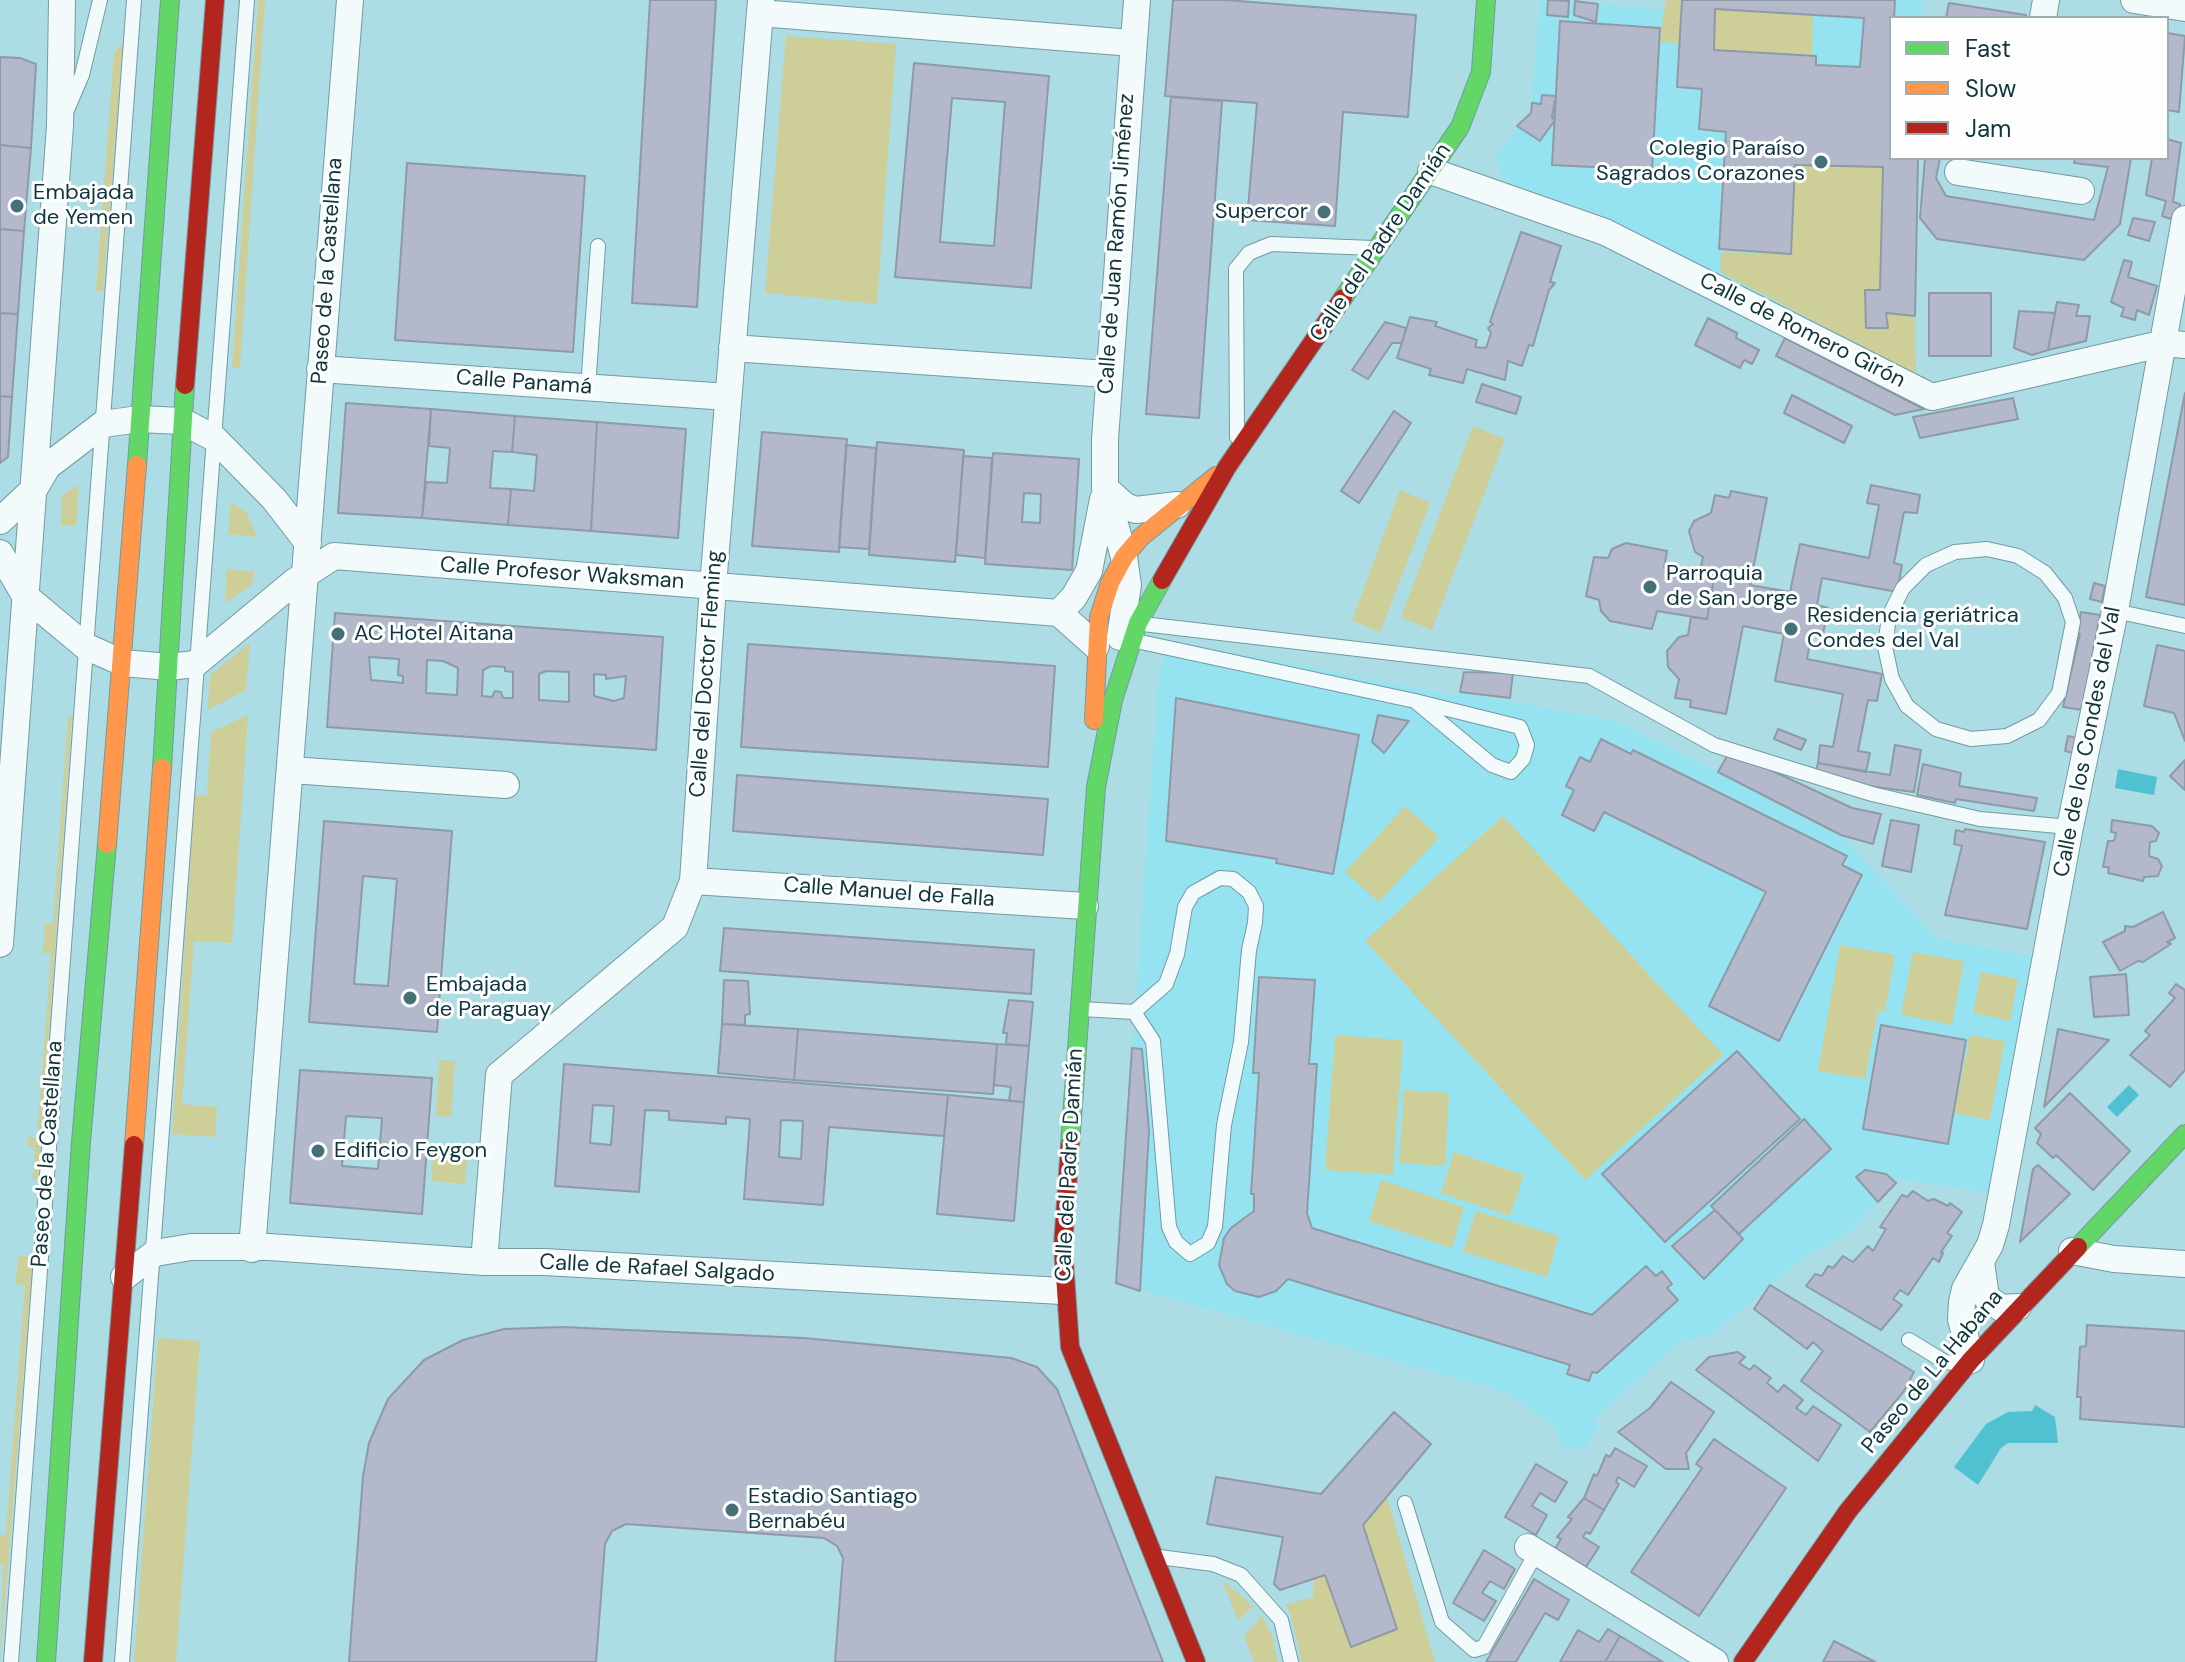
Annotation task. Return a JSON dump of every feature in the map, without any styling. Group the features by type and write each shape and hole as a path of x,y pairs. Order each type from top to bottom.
{"main road":[{"name":"Paseo de la Castellana","path":"46,1662 81,1142 123,663 170,0"},
{"path":"93,1662 169,667 182,421 215,0"},
{"name":"Calle del Padre Damián","path":"1096,787 1113,700 1135,632 1232,460 1460,127 1476,91 1486,0"},
{"name":"Calle del Padre Damián","path":"1196,1662 1070,1347 1062,1291 1085,906 1096,787 1096,646 1103,601 1124,557 1232,460"},
{"name":"Paseo de La Habana","path":"1743,1662 1848,1511 1970,1362 2018,1307 2185,1134"}],"street":[{"name":"Paseo de la Castellana","path":"252,1249 350,0"},
{"name":"Calle de Juan Ramón Jiménez","path":"1105,488 1107,374 1137,0"},
{"path":"2134,0 2185,8"},
{"path":"0,944 60,126 55,1"},
{"path":"761,6 1132,43"},
{"name":"Calle del Doctor Fleming","path":"484,1262 499,1075 675,927 693,881 713,586 761,6"},
{"path":"1958,172 2020,170 2081,191"},
{"name":"Calle de Romero Girón","path":"1431,171 1605,232 1932,397 2175,344"},
{"name":"Calle de los Condes del Val","path":"1970,1362 1961,1319 1962,1302 1965,1289 1981,1262 1996,1225 2097,664 2115,611 2175,344 2185,219"},
{"path":"732,348 1107,374"},
{"name":"Calle Panamá","path":"320,369 728,397"},
{"path":"0,521 35,488 48,466 103,424 139,419 182,421 214,438 274,499 308,543"},
{"path":"1105,488 1125,506 1136,510 1181,504"},
{"path":"1096,646 1059,613 1079,590 1089,571 1105,488"},
{"name":"Calle del Padre Damián","path":"1105,488 1124,557 1128,595 1116,658 1113,700"},
{"path":"0,553 25,596 85,646 123,663 169,667 195,664 307,572"},
{"name":"Calle Profesor Waksman","path":"307,572 334,556 1059,613"},
{"path":"291,770 506,785"},
{"name":"Calle Manuel de Falla","path":"693,881 1085,906"},
{"path":"124,1277 155,1253 191,1247 252,1249"},
{"name":"Calle de Rafael Salgado","path":"252,1249 269,1247 484,1262 544,1262 1062,1291"},
{"path":"2072,1251 2114,1259 2185,1264"},
{"path":"1981,1262 1986,1297 2001,1308 2018,1307"},
{"path":"1532,1550 1715,1662"}],"lane":[{"path":"60,126 82,75 100,0"},
{"name":"Paseo de la Castellana","path":"11,1662 134,0"},
{"path":"122,1662 247,0"},
{"path":"1232,460 1236,269 1249,253 1271,244 1378,248"},
{"path":"588,388 598,246"},
{"path":"1987,549 2018,556 2045,573 2065,598 2073,622 2072,659 2059,693 2039,720 2007,736 1971,739 1936,729 1907,706 1892,679 1885,647 1889,616 1903,588 1926,565 1955,552 1987,549"},
{"path":"2115,611 2185,626"},
{"path":"1135,632 1415,701 1520,727 1527,745 1523,759 1511,772 1492,765 1415,701"},
{"path":"1135,632 1589,676 1714,745 1857,790 1980,819 2070,827"},
{"path":"1079,1009 1134,1012 1166,984 1177,954 1185,907 1193,893 1220,878 1233,879 1243,885 1256,906 1241,1042 1224,1125 1215,1227 1208,1243 1190,1254 1176,1242 1169,1227 1153,1041 1134,1012"},
{"path":"1909,1340 1945,1362 1970,1362"},
{"path":"1405,1503 1442,1622 1474,1650 1484,1647 1532,1550"},
{"path":"1152,1556 1213,1564 1241,1575 1281,1620 1291,1662"}],"shaded area":[{"path":"1540,0 1664,10 1666,0 1922,0 1922,16 1889,16 1889,160 1918,160 1916,374 1596,213 1504,182 1496,155 1531,113"},
{"path":"1170,640 1456,696 1460,692 1613,720 1838,832 1936,938 2035,958 1991,1193 1900,1179 1851,1231 1801,1259 1712,1335 1680,1342 1594,1419 1599,1425 1586,1447 1565,1451 1554,1426 1508,1393 1116,1283 1159,673"},
{"path":"2118,769 2157,777 2154,795 2115,788"},
{"path":"2129,1085 2139,1095 2117,1117 2107,1107"},
{"path":"2035,1405 2055,1417 2058,1443 2008,1443 2001,1448 1978,1485 1954,1467 1986,1424 2008,1412 2032,1411"}],"green space":[{"path":"258,0 265,0 240,368 232,368"},
{"path":"1666,0 1682,0 1680,43 1659,42"},
{"path":"1715,9 1813,14 1812,56 1714,50"},
{"path":"786,36 896,44 877,304 765,293"},
{"path":"123,43 103,291 96,291 114,53"},
{"path":"1795,165 1883,167 1880,290 1865,290 1866,327 1887,328 1886,313 1915,316 1916,374 1720,272 1721,252 1791,254"},
{"path":"1473,426 1505,439 1432,630 1401,617"},
{"path":"79,485 76,526 61,525 62,495"},
{"path":"1400,490 1430,503 1380,632 1352,621"},
{"path":"231,502 246,512 257,537 228,534"},
{"path":"227,569 255,572 251,585 225,603"},
{"path":"250,643 246,690 208,710 210,675"},
{"path":"248,715 232,943 194,941 182,1104 217,1107 215,1137 172,1134 195,795 207,796 211,732"},
{"path":"68,716 72,717 38,1179 33,1179 35,1147 27,1146 28,1137 37,1138 51,954 43,953 45,924 53,924"},
{"path":"1405,806 1439,837 1379,902 1345,872"},
{"path":"1503,816 1723,1055 1585,1180 1365,941"},
{"path":"1840,945 1895,955 1885,1011 1878,1011 1865,1079 1818,1071"},
{"path":"1913,952 1964,961 1952,1025 1901,1015"},
{"path":"1981,972 2018,979 2010,1021 1973,1013"},
{"path":"1335,1035 1403,1040 1393,1175 1325,1170"},
{"path":"1970,1035 2005,1041 1990,1120 1954,1113"},
{"path":"439,1060 455,1061 451,1117 436,1116"},
{"path":"1404,1090 1449,1093 1445,1166 1399,1163"},
{"path":"1454,1152 1524,1175 1510,1216 1441,1193"},
{"path":"433,1153 467,1155 465,1184 432,1181"},
{"path":"1381,1180 1464,1207 1452,1248 1369,1221"},
{"path":"1476,1211 1559,1236 1547,1277 1463,1252"},
{"path":"18,1256 33,1257 0,1662 3,1565 0,1564 0,1535 6,1535 25,1286 16,1284"},
{"path":"158,1338 200,1341 176,1662 134,1662"},
{"path":"1387,1497 1435,1662 1302,1662 1291,1615 1285,1605 1313,1597 1314,1578 1325,1575 1351,1646 1396,1629 1362,1529"},
{"path":"1222,1580 1253,1606 1238,1621"},
{"path":"1262,1616 1272,1635 1278,1662 1254,1662 1244,1636"}],"building":[{"path":"650,0 716,0 697,307 632,303"},
{"path":"1173,0 1226,0 1416,15 1408,117 1343,112 1335,226 1247,220 1257,103 1165,96"},
{"path":"1548,0 1569,1 1568,17 1547,15"},
{"name":"Colegio Paraíso Sagrados Corazones","path":"1682,0 1895,0 1894,16 1889,16 1889,160 1918,160 1915,316 1886,313 1888,328 1866,328 1865,290 1880,290 1883,167 1795,165 1791,254 1719,249 1726,132 1699,129 1702,89 1677,87","holes":["1715,9 1864,18 1860,67 1816,65 1816,56 1714,50"]},
{"path":"1575,1 1598,4 1596,22 1574,15"},
{"path":"1949,3 2026,15 2026,16 1946,16"},
{"path":"1560,21 1660,28 1652,170 1552,165"},
{"path":"2169,33 2185,36 2179,112 2169,110"},
{"path":"0,57 20,58 36,64 31,148 0,145"},
{"path":"914,63 1049,76 1031,288 895,277","holes":["952,98 1005,102 994,246 940,242"]},
{"path":"1542,95 1556,96 1552,117 1555,120 1540,141 1517,126 1531,113 1532,103 1541,104"},
{"path":"1171,97 1222,101 1199,418 1146,414"},
{"path":"2169,140 2181,143 2173,202 2180,204 2177,221 2162,216 2166,201 2146,195 2152,160 2169,160"},
{"path":"0,145 31,148 24,231 0,229"},
{"path":"1925,160 1940,160 1936,178 1946,196 2094,220 2108,167 2074,163 2075,160 2131,160 2120,224 2084,260 1937,239 1920,218"},
{"path":"407,163 585,176 573,352 395,340"},
{"path":"2133,218 2155,222 2149,241 2128,235"},
{"path":"0,229 24,231 18,314 0,313"},
{"path":"1521,232 1561,246 1550,282 1555,283 1549,290 1533,346 1529,345 1522,366 1508,361 1505,380 1467,369 1463,383 1429,375 1431,369 1397,358 1410,317 1437,322 1435,326 1477,340 1475,347 1486,348 1491,333 1488,328 1493,324 1490,322"},
{"path":"2124,260 2132,262 2128,277 2157,286 2149,315 2137,310 2135,320 2121,316 2124,308 2111,302"},
{"path":"1929,293 1991,293 1991,356 1929,356"},
{"path":"2057,302 2079,305 2076,316 2090,316 2086,341 2048,350"},
{"path":"2019,311 2055,313 2048,350 2032,355 2014,348"},
{"path":"0,313 18,314 12,397 0,396"},
{"path":"1708,318 1737,333 1736,338 1759,350 1752,364 1744,360 1740,368 1695,345"},
{"path":"1385,322 1406,328 1402,343 1392,343 1368,379 1352,370"},
{"path":"1785,338 1924,409 1895,415 1776,356"},
{"path":"1482,384 1521,397 1516,414 1476,402"},
{"path":"2185,393 2185,605 2146,597"},
{"path":"1792,395 1852,426 1844,443 1784,413"},
{"path":"0,396 12,397 8,457 0,463"},
{"path":"2013,398 2018,419 1920,438 1913,417"},
{"path":"346,403 431,409 422,518 338,513"},
{"path":"431,409 515,416 512,452 493,451 490,488 511,489 508,525 422,518 426,482 447,483 450,448 429,446"},
{"path":"1394,411 1411,423 1359,503 1341,491"},
{"path":"515,416 597,422 591,531 508,525 511,489 534,491 537,455 512,452"},
{"path":"597,422 686,429 678,538 591,531"},
{"path":"762,432 847,439 839,552 752,546"},
{"path":"877,442 964,450 955,562 869,555"},
{"path":"846,445 876,448 869,549 839,547"},
{"path":"993,453 1079,459 1072,570 985,564","holes":["1024,493 1041,494 1040,523 1022,522"]},
{"path":"963,456 992,458 985,558 956,555"},
{"name":"Residencia geriátrica Condes del Val","path":"1871,485 1920,495 1917,513 1904,512 1894,563 1902,565 1897,592 1822,578 1817,605 1828,608 1823,634 1812,632 1807,659 1882,674 1877,701 1868,700 1858,751 1870,753 1866,772 1818,763 1820,745 1833,747 1843,694 1775,681 1784,634 1743,626 1726,714 1690,707 1691,700 1675,698 1679,679 1668,667 1667,651 1679,637 1688,635 1691,617 1707,619 1714,578 1699,575 1703,557 1695,552 1689,531 1694,521 1711,513 1715,495 1729,498 1731,491 1767,498 1750,585 1790,592 1800,544 1869,558 1879,505 1867,503"},
{"name":"Parroquia de San Jorge","path":"1626,543 1667,551 1664,568 1714,578 1707,619 1657,611 1652,629 1610,621 1601,611 1599,600 1586,596 1594,557 1608,558 1612,549"},
{"path":"2094,583 2105,586 2102,602 2090,599"},
{"path":"2081,612 2100,615 2082,710 2063,707 2080,634 2077,634"},
{"path":"335,613 663,637 656,750 327,727","holes":["369,657 399,659 398,675 403,676 403,683 371,680","427,660 443,661 458,668 457,695 426,693","491,666 505,667 505,671 513,672 513,698 503,698 501,692 495,691 492,697 482,696 483,670","546,671 569,672 569,702 539,700 539,674","594,674 606,675 606,679 626,676 624,698 614,701 594,696"]},
{"path":"748,644 1055,666 1048,767 741,747"},
{"path":"2157,645 2185,651 2185,741 2174,713 2144,706"},
{"path":"1464,672 1513,673 1510,698 1460,692"},
{"path":"1176,698 1359,735 1333,874 1276,863 1277,859 1166,841"},
{"path":"1378,715 1409,721 1384,753 1372,742"},
{"path":"1778,729 1806,740 1801,750 1774,739"},
{"path":"2068,736 2077,738 2073,753 2065,751"},
{"path":"1601,739 1631,754 1633,750 1847,856 1842,865 1862,875 1779,1041 1709,1006 1766,892 1604,812 1594,831 1562,815 1574,790 1566,786 1580,757 1590,762"},
{"path":"1895,745 1921,750 1914,792 1814,779 1818,763 1890,775"},
{"path":"1730,751 1852,808 1881,814 1873,844 1841,835 1718,772"},
{"path":"2185,760 2185,790 2170,776"},
{"path":"1923,764 1961,773 1959,786 2037,798 2034,811 1956,799 1955,803 1917,795"},
{"path":"737,775 1048,799 1043,855 733,831"},
{"path":"1891,820 1919,825 1911,872 1882,866"},
{"path":"2112,820 2152,826 2159,833 2156,841 2150,842 2149,856 2158,859 2162,866 2158,876 2144,877 2143,881 2108,873 2109,867 2103,867 2108,841 2114,841 2116,833 2111,832"},
{"path":"324,821 452,831 437,1032 309,1022","holes":["363,876 397,879 388,986 354,984"]},
{"path":"1965,829 2045,842 2027,929 1945,915 1962,846 1954,844 1956,830 1964,832"},
{"path":"2163,912 2175,938 2167,942 2171,944 2143,962 2138,961 2120,971 2103,942 2125,931 2125,926 2133,927"},
{"path":"724,928 1034,950 1031,994 720,971"},
{"path":"2126,974 2129,1015 2094,1017 2090,977"},
{"path":"1259,977 1315,980 1309,1064 1317,1064 1307,1213 1312,1228 1592,1315 1646,1266 1656,1276 1662,1271 1672,1284 1667,1288 1678,1300 1597,1373 1592,1372 1589,1381 1567,1374 1570,1365 1288,1279 1276,1291 1259,1297 1235,1291 1227,1284 1219,1265 1224,1238 1231,1228 1254,1211 1254,1194 1251,1194 1259,1073 1253,1073"},
{"path":"724,980 748,981 750,1014 745,1015 745,1025 722,1024"},
{"path":"2176,984 2185,990 2185,1070 2170,1087 2130,1055 2150,1035 2145,1031 2175,998 2169,993"},
{"path":"1009,1000 1033,1002 1029,1046 1006,1044 1007,1033 1003,1033"},
{"path":"722,1024 798,1029 794,1080 718,1073"},
{"path":"1881,1025 1966,1040 1948,1144 1863,1129"},
{"path":"798,1029 997,1044 993,1094 794,1080"},
{"path":"2058,1029 2109,1040 2044,1107"},
{"path":"997,1044 1029,1046 1024,1102 1009,1101 1011,1087 994,1085"},
{"path":"1132,1048 1142,1049 1149,1131 1140,1291 1116,1283"},
{"path":"1737,1051 1800,1119 1665,1242 1602,1174"},
{"path":"564,1064 948,1095 944,1136 829,1127 823,1205 744,1199 750,1119 726,1117 726,1124 669,1120 669,1111 645,1110 639,1192 555,1186","holes":["593,1105 614,1106 611,1145 590,1143","781,1120 803,1121 801,1159 779,1157"]},
{"name":"Edificio Feygon","path":"300,1070 432,1078 422,1214 290,1203","holes":["346,1116 382,1118 378,1169 342,1166"]},
{"path":"2070,1093 2130,1151 2093,1190 2056,1155 2053,1158 2037,1143 2041,1134 2035,1128"},
{"path":"948,1095 1024,1102 1014,1221 937,1214"},
{"path":"1804,1119 1831,1149 1739,1234 1711,1206"},
{"path":"2038,1165 2070,1194 2020,1242 2033,1169"},
{"path":"1865,1170 1886,1174 1896,1183 1878,1202 1856,1177"},
{"path":"1913,1191 1928,1201 1934,1199 1948,1206 1950,1203 1962,1212 1947,1233 1952,1236 1941,1252 1939,1262 1933,1258 1908,1295 1900,1290 1893,1299 1902,1305 1881,1330 1806,1286 1815,1274 1822,1276 1828,1266 1833,1268 1843,1256 1853,1262 1868,1246 1873,1251 1886,1229 1880,1227 1902,1195 1907,1197"},
{"path":"1715,1210 1743,1239 1704,1279 1672,1246"},
{"path":"1770,1285 1914,1372 1904,1391 1870,1432 1801,1381 1823,1351 1813,1342 1807,1349 1754,1309"},
{"path":"2087,1325 2185,1331 2185,1427 2080,1419 2081,1397 2077,1397 2080,1347 2086,1346"},
{"name":"Estadio Santiago Bernabéu","path":"562,1327 804,1338 1011,1358 1037,1367 1057,1389 1163,1662 835,1662 843,1558 837,1546 824,1538 626,1524 612,1531 605,1544 596,1662 349,1662 363,1476 369,1443 388,1399 424,1360 463,1340 504,1329"},
{"path":"1738,1352 1745,1357 1739,1363 1750,1370 1754,1365 1771,1378 1767,1383 1778,1392 1784,1385 1803,1400 1796,1408 1806,1415 1813,1406 1841,1425 1818,1461 1696,1370 1709,1357"},
{"path":"1671,1382 1714,1412 1686,1453 1689,1469 1666,1469 1618,1432 1650,1408"},
{"path":"1394,1412 1431,1444 1363,1525 1397,1629 1351,1647 1325,1575 1280,1590 1274,1584 1283,1537 1207,1524 1216,1477 1321,1494"},
{"path":"1714,1439 1786,1488 1699,1616 1631,1572 1702,1468 1696,1464"},
{"path":"1615,1448 1647,1466 1634,1487 1618,1477 1616,1482 1619,1484 1604,1510 1584,1498 1594,1474 1597,1476 1606,1455 1610,1457"},
{"path":"1536,1464 1567,1482 1555,1502 1540,1493 1532,1506 1547,1515 1536,1535 1505,1517"},
{"path":"1584,1498 1604,1510 1590,1534 1586,1532 1583,1537 1599,1547 1586,1567 1555,1549 1561,1539 1557,1537 1572,1519 1568,1517"},
{"path":"1484,1550 1515,1569 1504,1589 1490,1581 1482,1593 1496,1601 1484,1621 1453,1603"},
{"path":"1534,1579 1569,1600 1558,1620 1545,1613 1516,1662 1486,1662"},
{"path":"1608,1629 1620,1636 1605,1662 1560,1662 1578,1630 1599,1642"},
{"path":"1620,1636 1663,1662 1605,1662"},
{"path":"1834,1641 1875,1662 1823,1662"}],"traffic: fast":[{"path":"137,465 170,0"},
{"path":"1343,298 1460,127 1481,72 1486,0"},
{"path":"162,768 185,385"},
{"path":"1070,1145 1096,787 1113,700 1138,623 1162,580"},
{"path":"46,1662 81,1142 107,844"},
{"path":"2078,1247 2185,1134"}],"traffic: slow":[{"path":"107,844 137,465"},
{"path":"1094,720 1099,617 1110,583 1124,557 1141,537 1216,476"},
{"path":"134,1145 162,768"}],"traffic: jam":[{"path":"185,385 215,0"},
{"path":"1162,580 1227,467 1343,298"},
{"path":"93,1662 134,1145"},
{"path":"1070,1145 1063,1246 1070,1347 1196,1662"},
{"path":"1743,1662 1848,1511 1971,1360 2078,1247"}],"place":[{"name":"Colegio Paraíso Sagrados Corazones","path":"1821,162"},
{"name":"Embajada de Yemen","path":"17,206"},
{"name":"Supercor","path":"1324,212"},
{"name":"Parroquia de San Jorge","path":"1650,587"},
{"name":"Residencia geriátrica Condes del Val","path":"1791,629"},
{"name":"AC Hotel Aitana","path":"338,634"},
{"name":"Embajada de Paraguay","path":"410,998"},
{"name":"Edificio Feygon","path":"318,1151"},
{"name":"Estadio Santiago Bernabéu","path":"732,1510"}]}
